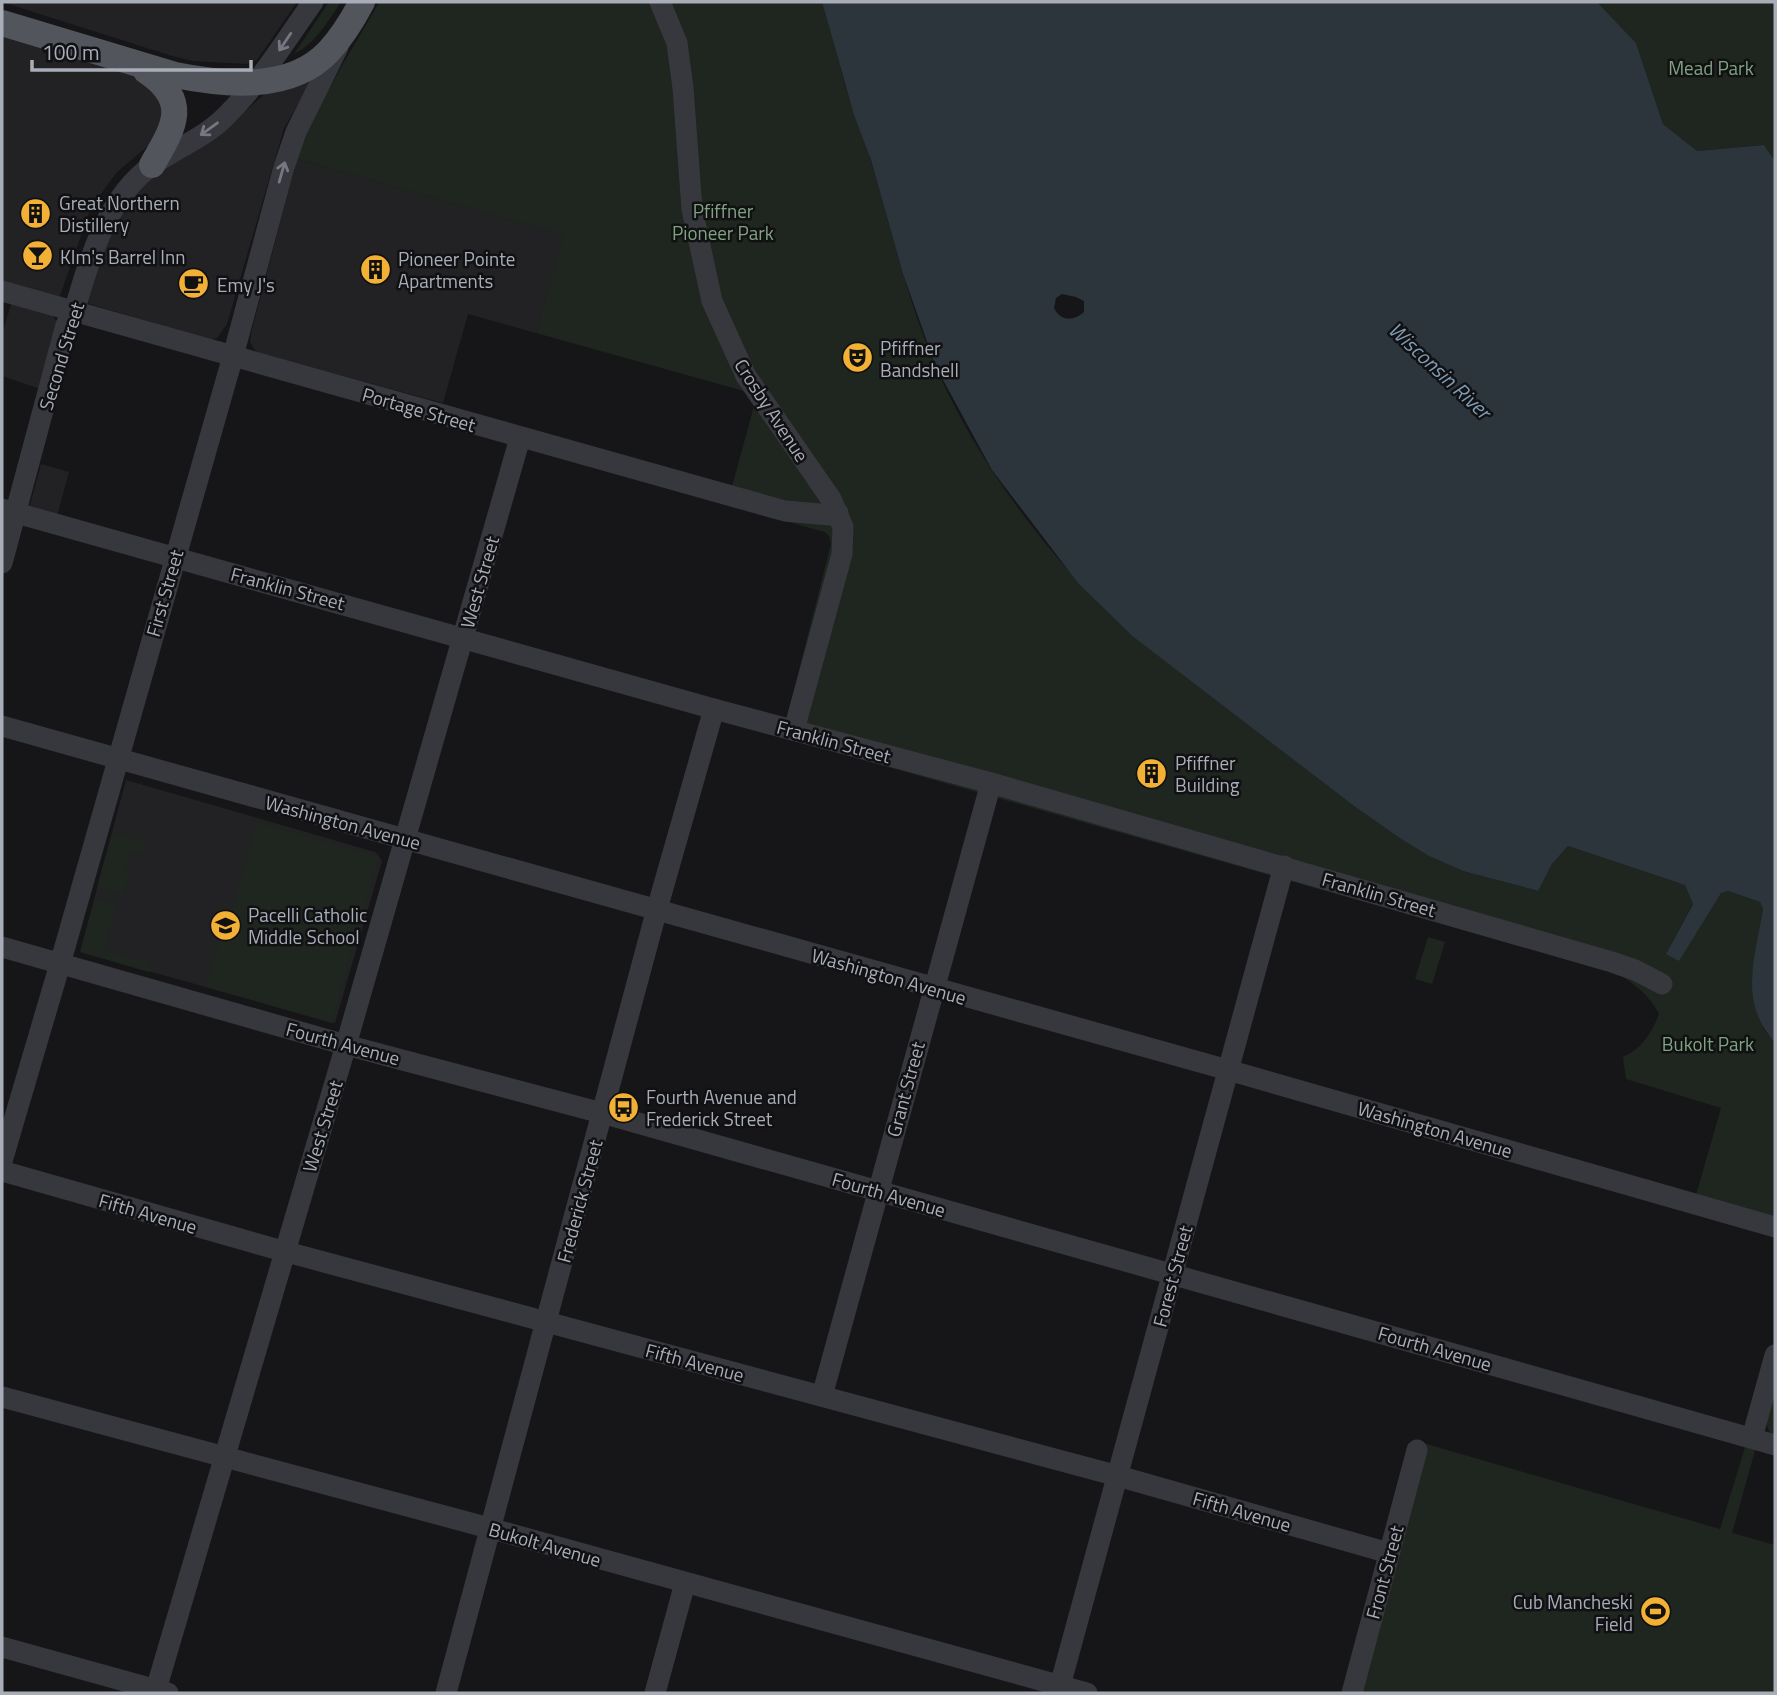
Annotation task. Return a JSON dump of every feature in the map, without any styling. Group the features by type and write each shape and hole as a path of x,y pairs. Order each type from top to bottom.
{"main road":[{"path":"2,23 139,66 196,80 257,82 279,79 303,71 327,53 345,33 362,2"},
{"path":"139,66 169,90 174,109 169,135 152,165"}],"street":[{"name":"Second Street","path":"2,563 9,511 66,325 74,312 108,218 123,193 152,165 213,127 257,82 313,2"},
{"name":"Crosby Avenue","path":"660,2 677,43 692,209 712,301 746,376 831,499 843,527 842,554 794,730"},
{"name":"First Street","path":"2,1161 233,356 289,148 345,33"},
{"name":"Portage Street","path":"2,291 785,511 838,513"},
{"name":"West Street","path":"160,1692 224,1458 406,839 520,438"},
{"name":"Franklin Street","path":"9,511 1284,866 1612,962 1662,984"},
{"name":"Frederick Street","path":"446,1693 657,909 714,709"},
{"name":"Washington Avenue","path":"2,726 1228,1070 1775,1227"},
{"name":"Grant Street","path":"822,1396 991,783"},
{"name":"Forest Street","path":"1059,1689 1284,866"},
{"name":"Fourth Avenue","path":"2,947 346,1045 878,1190 1775,1445"},
{"name":"Fifth Avenue","path":"2,1171 285,1251 1118,1476 1389,1553"},
{"path":"1752,1438 1775,1355"},
{"name":"Bukolt Avenue","path":"2,1397 489,1528 1059,1689 1087,1693"},
{"name":"Front Street","path":"1352,1693 1418,1450"},
{"path":"655,1693 685,1583"},
{"path":"2,1647 160,1692"}],"shaded area":[{"path":"2,2 297,2 257,60 246,64 193,61 172,56"},
{"path":"2,31 143,76 166,109 149,145 117,172 91,207 53,316 58,324 40,389 2,376 2,333 17,286 2,281"},
{"path":"323,63 284,128 227,324 217,338 211,340 90,304 87,301 101,253 115,221 152,176 230,125 270,89"},
{"path":"297,159 565,235 536,333 468,314 443,403 256,352 250,342 251,333"},
{"path":"41,464 69,472 57,516 32,509 30,505"},
{"name":"Pacelli Catholic Middle School","path":"126,780 375,852 379,856 382,861 335,1023 80,952"}],"green space":[{"path":"329,2 341,2 315,38 294,54"},
{"name":"Pfiffner Pioneer Park","path":"379,2 822,2 909,292 936,367 954,404 996,477 1020,511 1074,577 1132,636 1354,806 1429,856 1463,871 1537,891 1552,864 1568,846 1685,885 1693,903 1666,954 1721,893 1727,891 1760,902 1763,909 1752,977 1764,1030 1775,1043 1775,1219 1696,1195 1721,1108 1626,1079 1623,1057 1646,1039 1659,1014 1642,991 1619,974 782,737 831,544 825,532 727,505 754,406 744,391 536,333 564,235 297,159 324,98"},
{"name":"Mead Park","path":"1597,2 1775,2 1775,161 1764,145 1697,151 1663,124 1636,43"},
{"path":"256,822 379,857 332,1023 206,987 228,911 232,911"},
{"path":"112,833 147,842 143,854 130,851 124,872 130,874 124,895 97,887"},
{"path":"95,898 117,904 104,950 151,963 149,972 80,952"},
{"path":"1428,937 1445,942 1432,984 1415,979"},
{"path":"1775,1388 1775,1436 1767,1427 1767,1421"},
{"path":"1416,1441 1720,1529 1746,1444 1756,1447 1732,1533 1775,1545 1775,1693 1361,1693"}],"water":[{"name":"Wisconsin River","path":"822,2 1597,2 1636,43 1663,124 1697,151 1764,145 1775,161 1775,1043 1756,1011 1753,995 1752,979 1763,909 1760,902 1728,891 1721,893 1679,961 1666,954 1693,904 1685,885 1568,846 1552,864 1538,891 1463,871 1429,856 1354,806 1132,636 1078,583 992,470 936,367 903,274 871,160 854,115","holes":["1062,294 1084,301 1084,312 1067,319 1060,316 1054,308 1056,298"]}],"place":[{"name":"Great Northern Distillery","path":"36,213"},
{"name":"KIm's Barrel Inn","path":"37,256"},
{"name":"Pioneer Pointe Apartments","path":"375,269"},
{"name":"Emy J's","path":"194,284"},
{"name":"Pfiffner Bandshell","path":"857,358"},
{"name":"Pfiffner Building","path":"1152,773"},
{"name":"Pacelli Catholic Middle School","path":"225,925"},
{"name":"Fourth Avenue and Frederick Street","path":"623,1107"},
{"name":"Cub Mancheski Field","path":"1656,1612"}],"park label":[{"name":"Bukolt Park","path":"1708,1043"}]}
